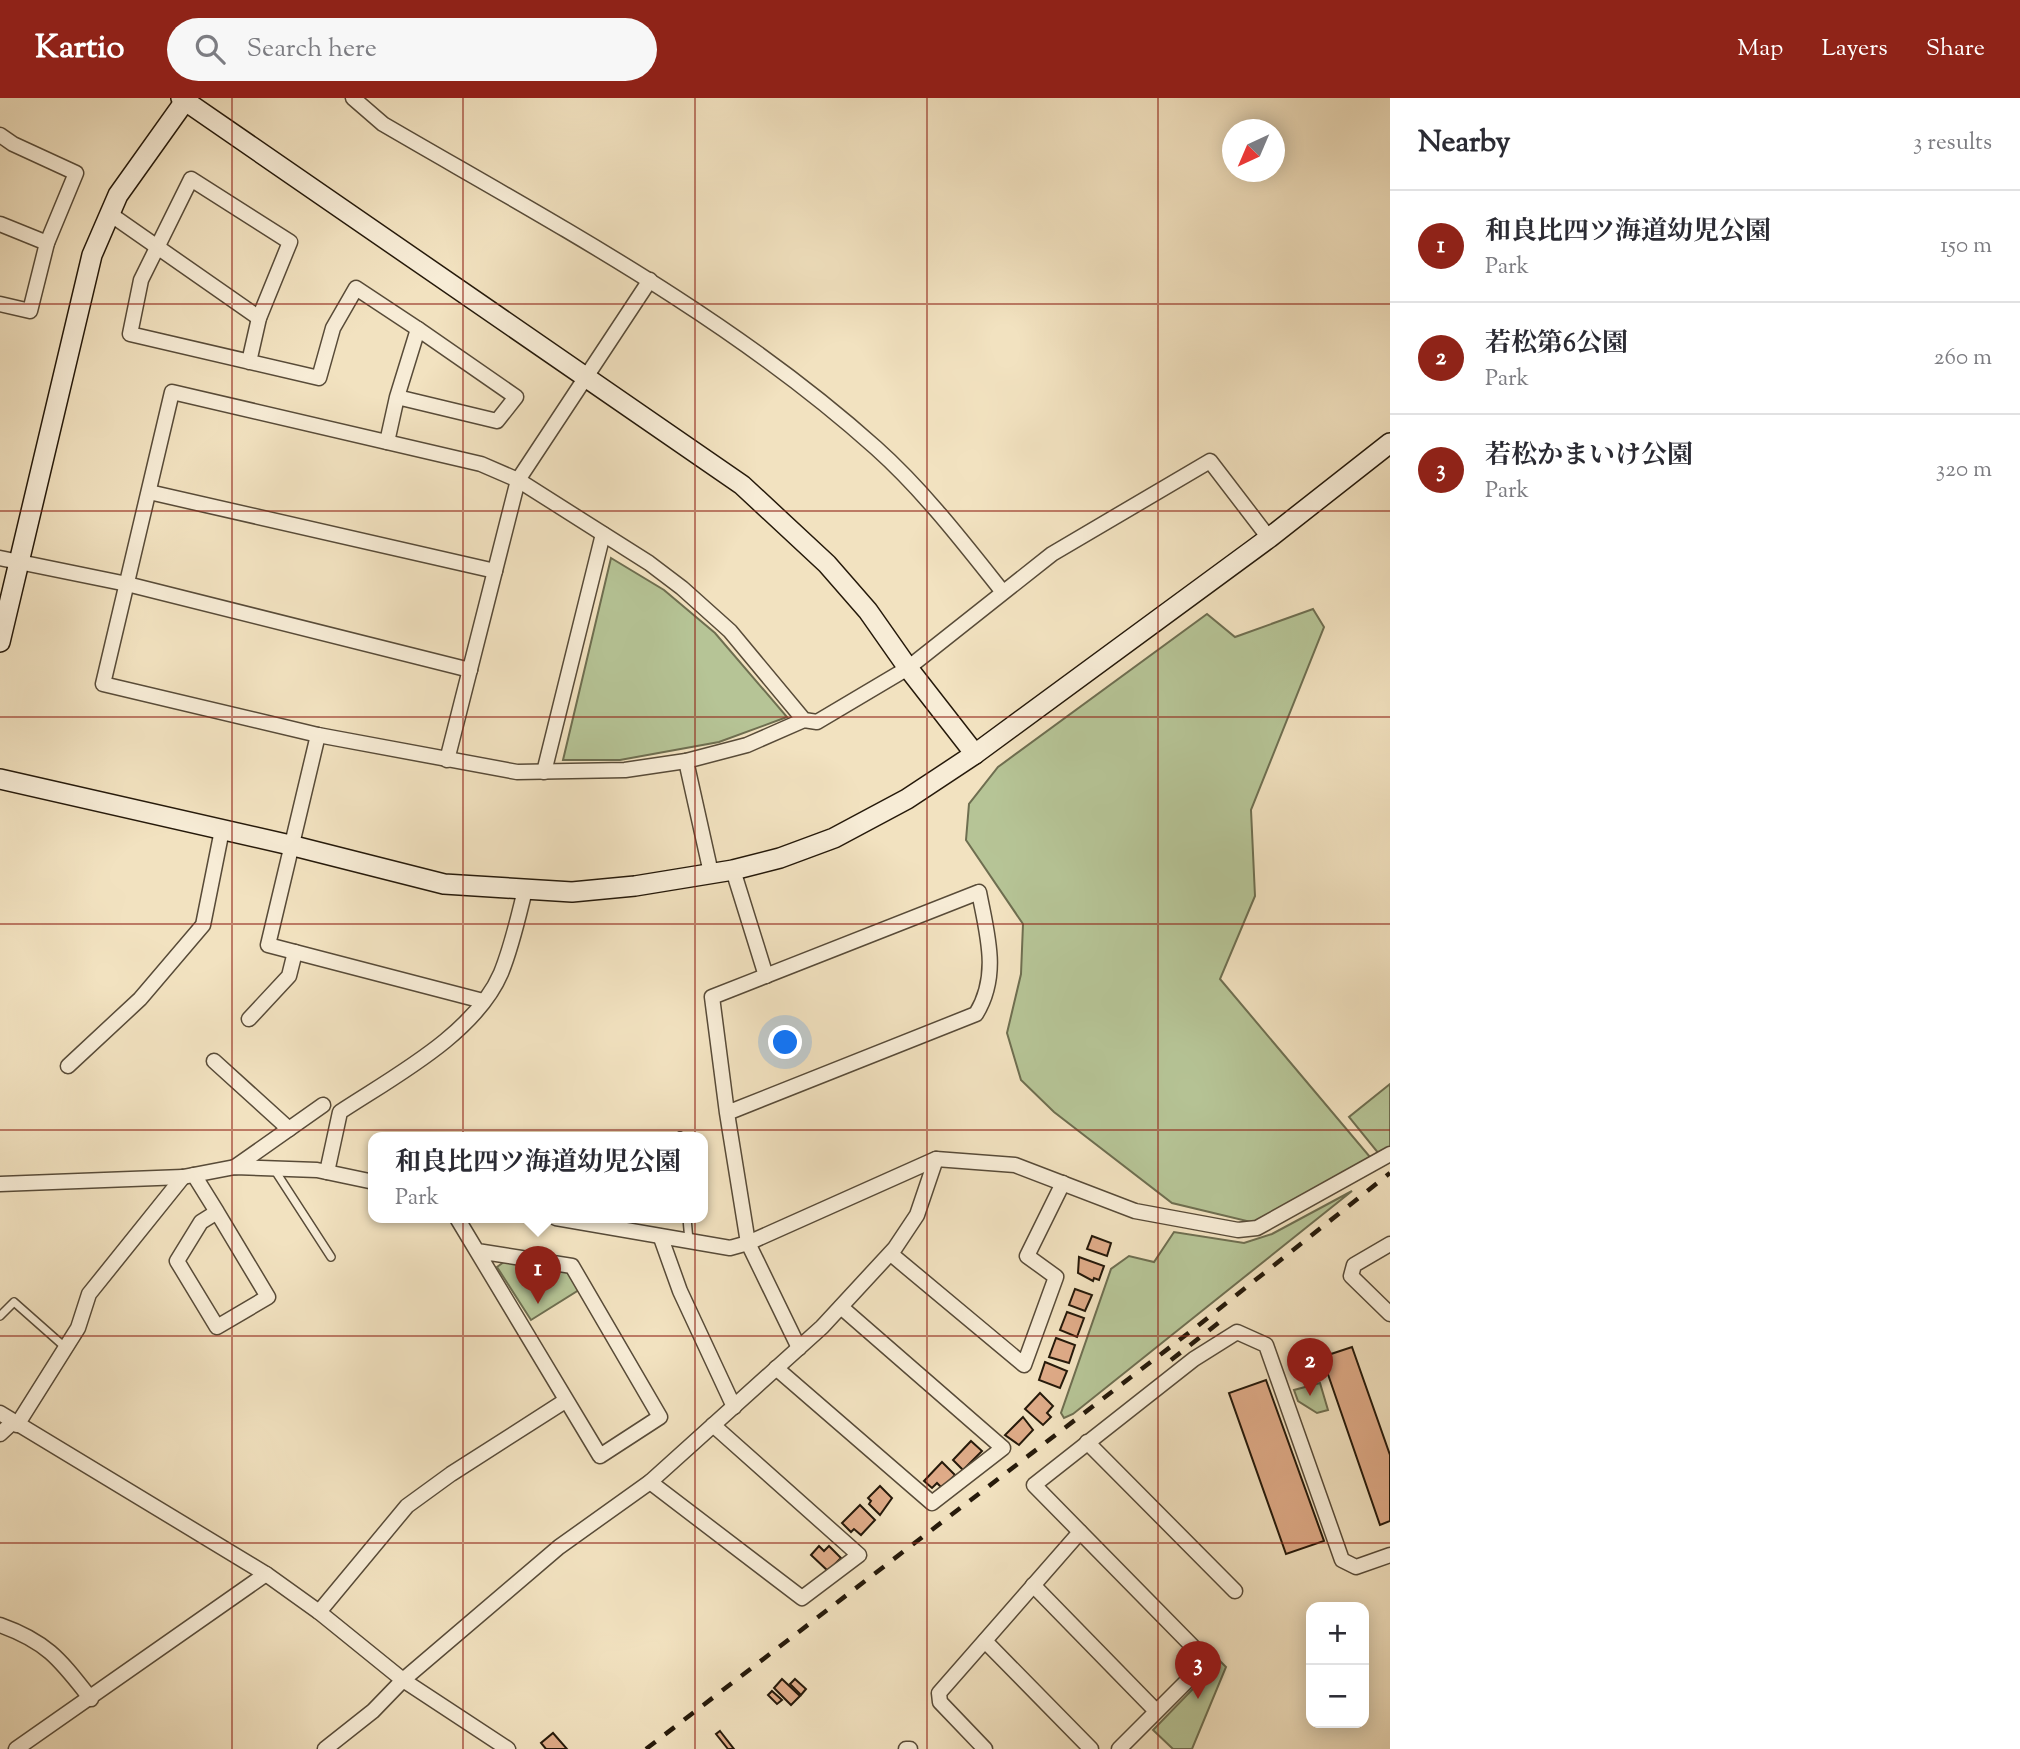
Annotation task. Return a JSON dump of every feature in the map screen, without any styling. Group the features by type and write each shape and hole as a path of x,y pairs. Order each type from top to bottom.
{"street":[{"path":"353,98 383,124 650,280 792,378 878,450 944,519 1002,591"},
{"path":"0,642 10,559 92,255 118,195 184,99 741,485 827,564 868,611 908,668 975,754"},
{"path":"0,135 13,144 76,173 47,243 30,311 0,304"},
{"path":"249,362 259,318 290,243 191,179 141,280 130,334 249,362 318,378 332,328 356,288 516,397 497,421 397,397"},
{"path":"110,214 259,318"},
{"path":"0,224 47,243"},
{"path":"447,760 518,480 650,280"},
{"path":"387,442 397,397 418,329"},
{"path":"804,720 730,631 682,588 518,480 481,464 172,392 103,684 318,736 517,772 625,770 685,761 747,745 804,720 817,722 908,668 1052,554 1210,461 1269,538"},
{"path":"0,779 290,845 444,884 572,892 635,886 733,870 780,858 834,838 907,799 975,754 1269,538 1390,443"},
{"path":"149,492 495,571"},
{"path":"544,772 603,534"},
{"path":"10,559 127,584 470,670"},
{"path":"318,736 268,945 483,1001"},
{"path":"685,761 712,873"},
{"path":"68,1066 140,999 203,925 222,830"},
{"path":"733,870 766,976"},
{"path":"327,1172 340,1112 441,1044 483,1001 500,975 525,890"},
{"path":"727,1113 976,1014 985,1000 992,961 979,892 712,997 727,1113 748,1243 799,1348"},
{"path":"249,1018 289,976 295,952"},
{"path":"214,1061 289,1129"},
{"path":"235,1167 323,1105"},
{"path":"584,1223 730,1248 748,1243 936,1159 1015,1165 1135,1211 1238,1230 1257,1228 1390,1154"},
{"path":"325,1749 373,1711 403,1680 559,1547 650,1482 799,1348 891,1254 917,1214 936,1159"},
{"path":"0,1184 189,1176 235,1167 327,1172 368,1181"},
{"path":"189,1176 217,1212 268,1297 217,1327 177,1261 201,1222 217,1212"},
{"path":"0,1434 15,1423 78,1328 89,1294 189,1176"},
{"path":"891,1254 1024,1365 1056,1277 1027,1256 1063,1183"},
{"path":"460,1223 600,1456 660,1417 572,1266 477,1251"},
{"path":"661,1238 680,1292 734,1407"},
{"path":"1390,1244 1354,1265 1351,1276 1390,1314"},
{"path":"776,1368 932,1503 1003,1448 841,1307"},
{"path":"1119,1749 1202,1666 1202,1656 1034,1485 1194,1359 1237,1332 1252,1336 1266,1345 1342,1560 1356,1567 1390,1555"},
{"path":"319,1612 407,1506 451,1474 565,1401"},
{"path":"0,1413 266,1574 319,1612 403,1680 508,1749"},
{"path":"650,1482 802,1598 859,1555 713,1425"},
{"path":"1087,1442 1235,1591"},
{"path":"985,1749 940,1702 939,1693 1080,1531"},
{"path":"16,1749 266,1574"},
{"path":"1033,1585 1156,1711"},
{"path":"0,1625 56,1654 91,1699"},
{"path":"985,1641 1091,1749"}],"lane":[{"path":"273,1168 331,1257"},
{"path":"687,1223 689,1242"},
{"path":"0,1316 14,1302 65,1348"}],"green space":[{"path":"611,558 664,590 715,633 787,717 719,742 620,760 563,760"},
{"path":"1313,609 1324,627 1251,810 1255,896 1220,979 1370,1157 1255,1223 1172,1203 1054,1112 1021,1080 1007,1033 1021,974 1023,924 966,840 969,804 998,767 1207,614 1235,637"},
{"path":"1390,1084 1390,1148 1379,1154 1349,1117"},
{"path":"1352,1191 1073,1414 1064,1418 1061,1413 1111,1269 1129,1256 1154,1262 1174,1232 1244,1243 1272,1234"},
{"path":"508,1259 565,1270 582,1288 531,1320 497,1267"},
{"path":"1320,1383 1328,1410 1317,1413 1298,1401 1294,1390"},
{"path":"1220,1661 1226,1667 1192,1749 1173,1749 1153,1730"}],"building":[{"path":"1092,1236 1111,1243 1107,1256 1087,1249"},
{"path":"1079,1257 1104,1266 1099,1280 1094,1278 1093,1281 1078,1273"},
{"path":"1075,1289 1092,1295 1085,1311 1069,1305"},
{"path":"1067,1312 1084,1318 1077,1337 1060,1330"},
{"path":"1056,1338 1075,1345 1069,1363 1049,1357"},
{"path":"1352,1347 1390,1455 1390,1521 1380,1525 1322,1357"},
{"path":"1045,1362 1067,1371 1060,1388 1039,1380"},
{"path":"1266,1380 1324,1541 1286,1554 1229,1393"},
{"path":"1040,1393 1053,1406 1047,1413 1051,1417 1043,1425 1025,1409"},
{"path":"1023,1417 1033,1430 1019,1445 1005,1435"},
{"path":"971,1441 982,1451 963,1470 953,1460"},
{"path":"942,1462 955,1475 942,1488 937,1483 932,1488 924,1481"},
{"path":"880,1486 892,1498 880,1515 869,1504 871,1501 868,1498"},
{"path":"860,1505 875,1520 861,1535 854,1529 851,1532 842,1523"},
{"path":"819,1546 824,1551 829,1546 841,1558 828,1571 811,1555"},
{"path":"782,1679 800,1696 791,1705 774,1688"},
{"path":"795,1679 806,1689 801,1695 790,1684"},
{"path":"772,1691 782,1700 777,1704 768,1695"},
{"path":"720,1731 734,1749 728,1749 716,1734"},
{"path":"553,1733 567,1749 546,1749 541,1743"}],"railway":[{"path":"646,1749 1195,1328 1390,1173"},
{"path":"1171,1360 1226,1317"}],"place":[{"name":"和良比四ツ海道幼児公園","path":"538,1304"},
{"name":"若松第6公園","path":"1310,1396"},
{"name":"若松かまいけ公園","path":"1198,1699"}]}
